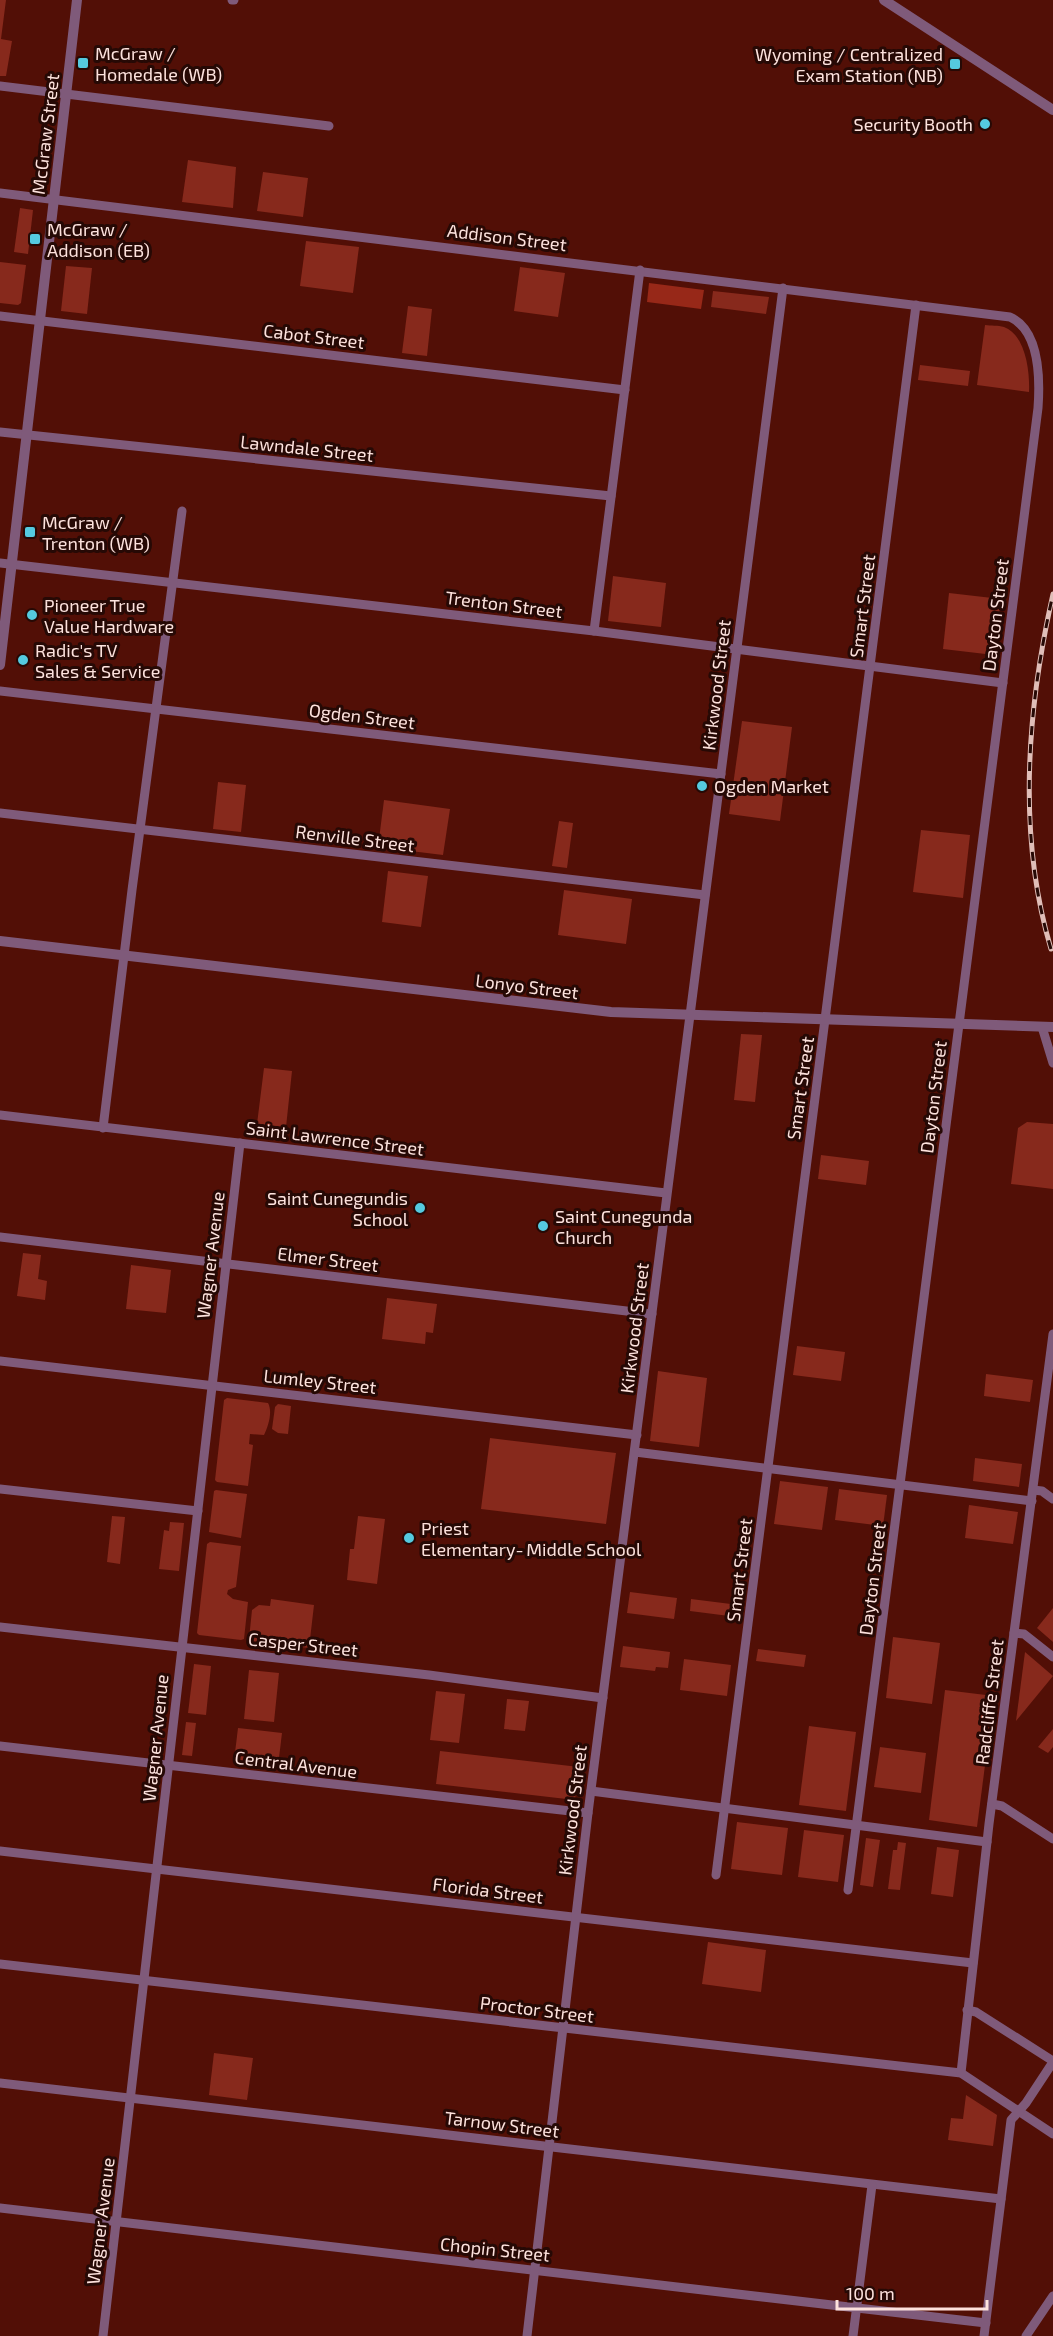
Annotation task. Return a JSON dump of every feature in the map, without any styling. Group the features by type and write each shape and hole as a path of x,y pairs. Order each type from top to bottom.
{"street":[{"name":"McGraw Street","path":"0,665 77,0"},
{"path":"884,0 1053,110"},
{"path":"0,86 329,126"},
{"name":"Addison Street","path":"0,193 1010,316"},
{"path":"594,631 640,270"},
{"name":"Kirkwood Street","path":"527,2336 588,1813 783,288"},
{"name":"Smart Street","path":"716,1875 916,305"},
{"name":"Cabot Street","path":"0,316 624,390"},
{"name":"Dayton Street","path":"848,1890 1040,387 1033,347 1020,322 1010,316"},
{"name":"Lawndale Street","path":"0,432 611,496"},
{"path":"103,1128 139,829 182,511"},
{"name":"Trenton Street","path":"0,563 594,631 1003,683"},
{"name":"Ogden Street","path":"0,691 721,774"},
{"name":"Renville Street","path":"0,813 705,895"},
{"name":"Lonyo Street","path":"0,941 603,1011 1047,1027"},
{"path":"1047,1027 1053,1063"},
{"name":"Saint Lawrence Street","path":"0,1116 666,1193"},
{"name":"Wagner Avenue","path":"103,2336 240,1143"},
{"name":"Elmer Street","path":"0,1238 652,1314"},
{"name":"Radcliffe Street","path":"961,2073 987,1842 1053,1341"},
{"name":"Lumley Street","path":"0,1360 637,1435"},
{"path":"635,1452 1032,1501"},
{"path":"0,1489 198,1511"},
{"path":"1033,1490 1042,1491 1053,1500"},
{"name":"Casper Street","path":"0,1627 429,1675 603,1698"},
{"path":"1014,1633 1024,1634 1053,1658"},
{"name":"Central Avenue","path":"0,1746 588,1813"},
{"path":"591,1791 987,1842"},
{"path":"992,1804 1002,1806 1053,1839"},
{"name":"Florida Street","path":"0,1851 973,1963"},
{"name":"Proctor Street","path":"0,1964 961,2073 1053,2134"},
{"path":"967,2010 976,2012 1053,2062 1011,2120 984,2336"},
{"name":"Tarnow Street","path":"0,2083 1001,2199"},
{"path":"854,2336 872,2185"},
{"name":"Chopin Street","path":"0,2208 986,2323"},
{"path":"1026,2336 1053,2296"}],"shaded area":[{"path":"0,0 6,0 1,39 12,41 6,76 0,76"},
{"path":"188,160 236,167 233,208 182,202"},
{"path":"263,172 308,178 303,217 257,211"},
{"path":"20,208 33,210 28,254 14,252"},
{"path":"306,241 359,247 353,293 300,286"},
{"path":"0,262 26,265 21,303 18,305 0,303"},
{"path":"66,266 92,268 87,314 61,311"},
{"path":"520,267 565,273 558,317 514,311"},
{"path":"649,283 704,290 701,309 647,302"},
{"path":"713,291 769,297 766,314 711,307"},
{"path":"408,306 432,309 427,356 402,353"},
{"path":"985,325 1004,327 1017,338 1025,355 1029,375 1029,392 977,385"},
{"path":"920,365 970,371 968,386 918,380"},
{"path":"613,576 666,583 661,627 608,621"},
{"path":"949,593 1001,599 994,655 943,649"},
{"path":"742,721 792,727 780,821 729,814"},
{"path":"218,782 246,785 241,832 213,829"},
{"path":"384,800 450,809 443,855 378,847"},
{"path":"559,821 573,823 567,868 552,866"},
{"path":"921,830 970,835 963,898 913,892"},
{"path":"388,871 428,876 421,927 382,922"},
{"path":"564,890 632,899 626,944 558,935"},
{"path":"741,1034 762,1035 755,1102 734,1100"},
{"path":"264,1068 292,1071 286,1127 257,1124"},
{"path":"1027,1122 1053,1124 1053,1189 1011,1184 1018,1128"},
{"path":"821,1155 869,1161 866,1185 818,1179"},
{"path":"23,1253 41,1255 38,1279 47,1281 45,1300 17,1296"},
{"path":"131,1265 171,1270 166,1313 126,1309"},
{"path":"387,1298 437,1304 433,1333 426,1332 425,1344 382,1339"},
{"path":"797,1346 845,1352 841,1381 793,1375"},
{"path":"658,1371 707,1378 699,1447 650,1441"},
{"path":"986,1374 1033,1380 1030,1402 984,1396"},
{"path":"227,1398 268,1403 270,1411 264,1435 250,1434 249,1444 253,1445 248,1486 215,1480 224,1400"},
{"path":"278,1404 291,1406 288,1434 278,1433 272,1429 275,1407"},
{"path":"490,1438 616,1453 606,1524 481,1509"},
{"path":"975,1458 1022,1464 1019,1487 973,1481"},
{"path":"780,1481 828,1487 822,1530 774,1524"},
{"path":"839,1489 887,1495 883,1526 835,1520"},
{"path":"214,1491 247,1494 241,1538 209,1532"},
{"path":"969,1505 1018,1512 1013,1544 965,1538"},
{"path":"112,1516 125,1517 120,1564 107,1562"},
{"path":"358,1516 385,1519 377,1584 347,1580 350,1549 354,1549"},
{"path":"170,1522 184,1523 179,1571 159,1569 164,1530 169,1531"},
{"path":"210,1542 241,1546 236,1587 228,1590 227,1594 233,1599 248,1602 244,1639 241,1640 197,1633 207,1544"},
{"path":"630,1592 677,1598 674,1619 627,1613"},
{"path":"271,1599 314,1605 309,1648 249,1639 252,1610 259,1605 270,1606"},
{"path":"691,1599 739,1605 737,1617 690,1611"},
{"path":"1053,1608 1053,1642 1037,1628"},
{"path":"893,1637 940,1643 932,1704 886,1698"},
{"path":"623,1646 670,1652 668,1668 656,1667 655,1671 620,1667"},
{"path":"758,1649 806,1655 804,1667 756,1661"},
{"path":"1025,1652 1053,1676 1016,1721"},
{"path":"684,1659 731,1665 727,1696 680,1690"},
{"path":"194,1664 211,1666 206,1715 188,1713"},
{"path":"249,1670 279,1673 274,1722 244,1719"},
{"path":"945,1690 994,1696 977,1827 929,1820"},
{"path":"436,1691 465,1694 459,1743 430,1740"},
{"path":"507,1699 529,1701 525,1731 504,1729"},
{"path":"186,1722 196,1723 192,1756 182,1755"},
{"path":"809,1726 856,1732 846,1811 799,1805"},
{"path":"238,1728 282,1733 278,1766 234,1761"},
{"path":"1053,1729 1053,1747 1048,1753 1038,1747"},
{"path":"880,1747 926,1753 921,1793 874,1787"},
{"path":"440,1751 579,1767 575,1800 436,1784"},
{"path":"737,1822 788,1828 782,1875 731,1869"},
{"path":"804,1830 844,1835 838,1882 798,1877"},
{"path":"866,1838 880,1840 873,1887 860,1885"},
{"path":"898,1842 906,1843 900,1890 888,1889 893,1850 897,1850"},
{"path":"937,1847 959,1850 953,1897 931,1894"},
{"path":"708,1942 766,1950 761,1992 702,1984"},
{"path":"214,2053 253,2058 247,2100 209,2095"},
{"path":"966,2095 997,2115 993,2146 948,2140 951,2118 963,2119"}],"railway":[{"path":"1051,949 1040,906 1033,862 1030,772 1037,682 1053,594"}],"place":[{"name":"McGraw / Homedale (WB)","path":"83,63"},
{"name":"Wyoming / Centralized Exam Station (NB)","path":"955,64"},
{"name":"Security Booth","path":"985,124"},
{"name":"McGraw / Addison (EB)","path":"35,239"},
{"name":"McGraw / Trenton (WB)","path":"30,532"},
{"name":"Pioneer True Value Hardware","path":"32,615"},
{"name":"Radic's TV Sales & Service","path":"23,660"},
{"name":"Ogden Market","path":"702,786"},
{"name":"Saint Cunegundis School","path":"420,1208"},
{"name":"Saint Cunegunda Church","path":"543,1226"},
{"name":"Priest Elementary‑Middle School","path":"409,1538"}]}
